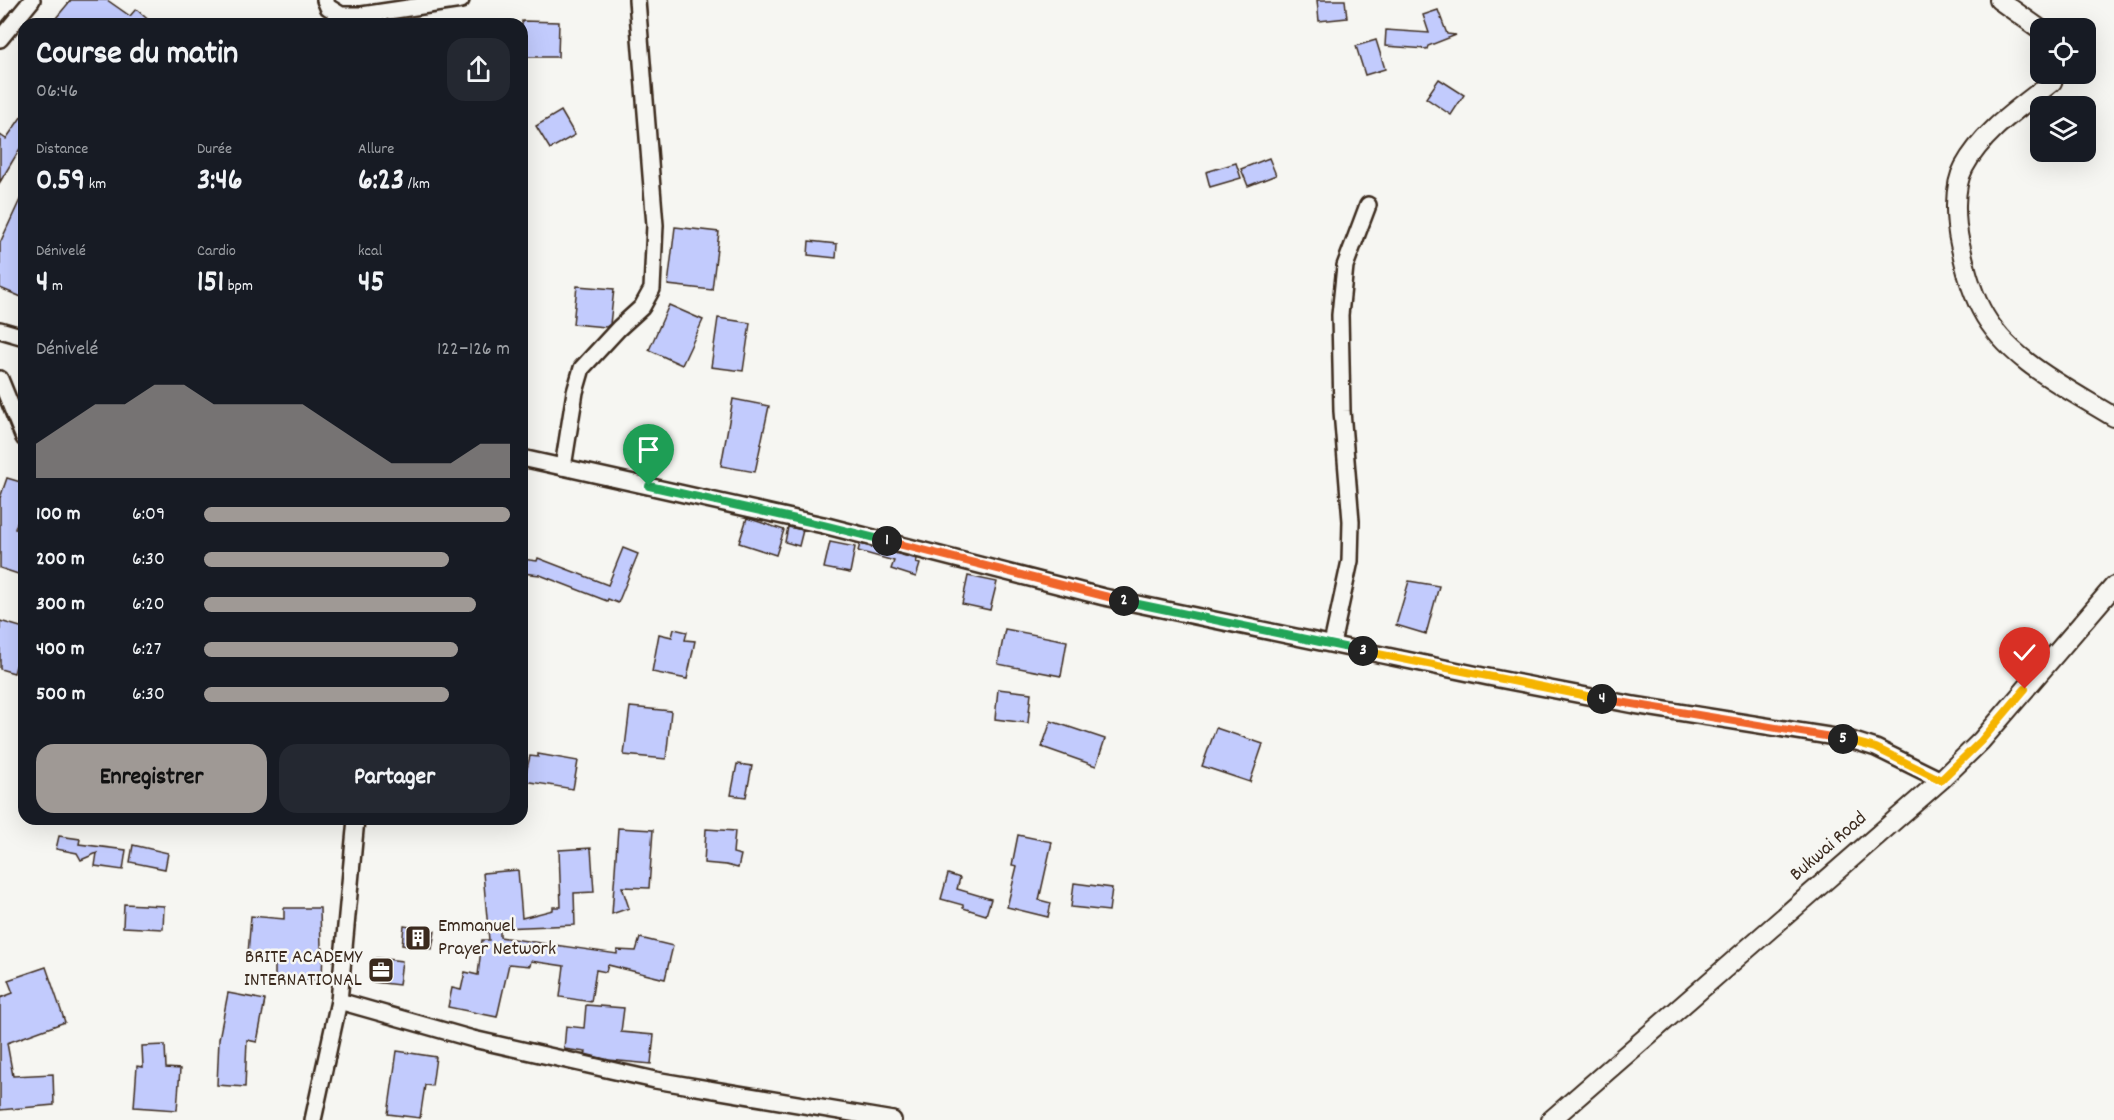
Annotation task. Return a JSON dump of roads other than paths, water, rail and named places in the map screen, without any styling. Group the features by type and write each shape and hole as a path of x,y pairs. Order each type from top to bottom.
{"street":[{"path":"0,39 32,0"},
{"path":"325,0 328,7 340,15 362,15 461,0"},
{"path":"562,467 575,392 582,368 642,307 652,290 655,225 637,0"},
{"path":"1999,0 2030,22"},
{"path":"2050,84 1986,136 1963,169 1956,200 1958,237 1969,284 1981,310 1999,336 2023,358 2114,417"},
{"path":"1332,644 1350,561 1351,531 1342,411 1340,315 1345,266 1368,205"},
{"path":"0,330 18,334"},
{"path":"0,379 18,423"},
{"path":"528,459 823,525 1104,597 1477,675 1634,705 1848,739 1876,748 1941,780"},
{"name":"Bukwai Road","path":"1551,1120 1941,780 1981,741 2114,586"},
{"path":"313,1120 339,1001 355,825"},
{"path":"339,1001 473,1039 655,1080 893,1120"}],"place":[{"name":"Emmanuel Prayer Network","path":"418,938"},
{"name":"BRITE ACADEMY INTERNATIONAL","path":"381,970"}]}
